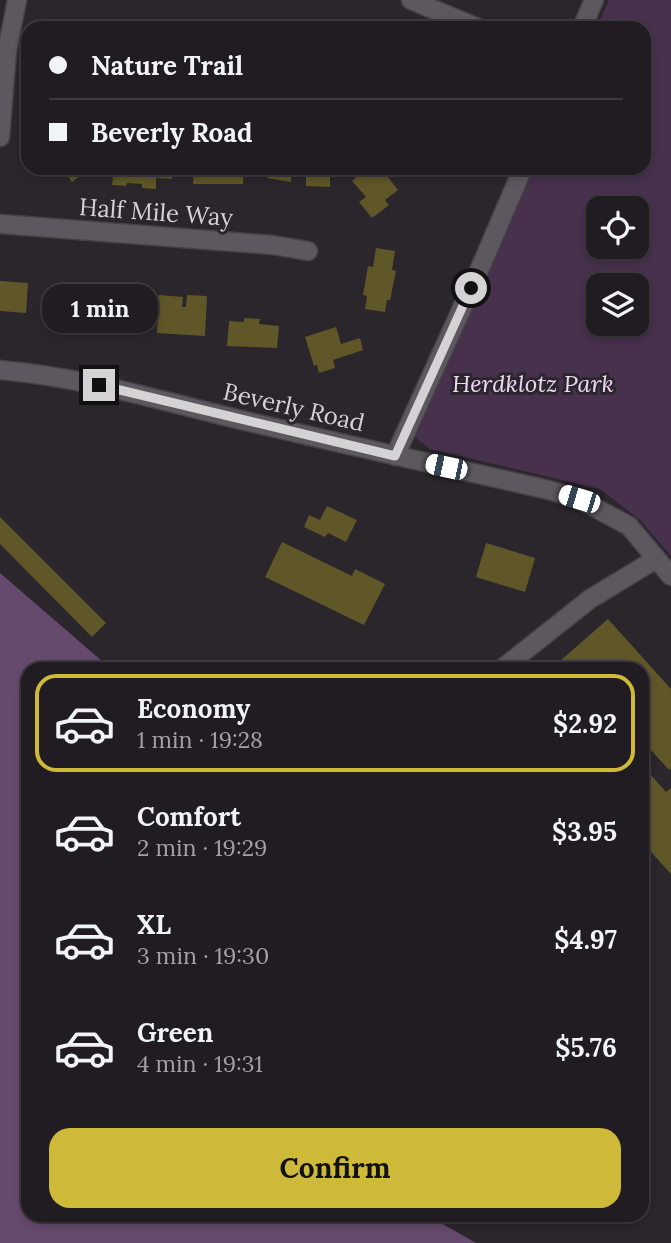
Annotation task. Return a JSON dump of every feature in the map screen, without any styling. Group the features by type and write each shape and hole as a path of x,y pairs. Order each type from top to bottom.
{"street":[{"path":"0,137 8,51 17,0"},
{"path":"411,0 461,21"},
{"path":"585,21 594,0"},
{"path":"395,456 520,175"},
{"name":"Half Mile Way","path":"0,224 273,245 308,251"},
{"name":"Beverly Road","path":"0,370 47,374 124,390 579,499 629,526 671,576"},
{"path":"511,662 590,599 656,559"}],"green space":[{"name":"Herdklotz Park","path":"609,0 671,0 671,556 640,520 600,489 430,449 415,437 529,175 651,175 651,21 599,21"}],"shaded area":[{"path":"0,573 103,662 21,662 21,1222 439,1222 476,1243 0,1243"}],"building":[{"path":"67,175 81,175 72,182"},
{"path":"113,175 172,175 172,179 156,178 156,189 142,188 142,184 112,185"},
{"path":"194,175 244,175 243,184 193,184"},
{"path":"267,175 291,175 291,182 267,178"},
{"path":"330,175 330,187 306,186 306,177 294,176"},
{"path":"359,175 386,175 398,190 385,200 389,205 372,218 359,202 366,197 352,181"},
{"path":"376,248 395,251 392,270 396,271 385,312 365,309 367,296 363,295 368,266 373,267"},
{"path":"0,281 28,283 26,313 0,311"},
{"path":"87,285 129,289 127,317 84,313"},
{"path":"159,295 183,297 182,307 186,307 187,295 207,296 205,336 157,333"},
{"path":"244,318 260,319 259,324 279,326 277,348 227,346 229,321 244,322"},
{"path":"336,327 341,344 360,338 363,350 333,360 335,368 319,373 317,365 314,366 305,337"},
{"path":"327,506 357,520 346,542 328,533 325,537 304,527 309,515 320,520"},
{"path":"0,517 106,623 92,637 0,544"},
{"path":"282,542 352,576 355,569 385,584 364,625 265,577"},
{"path":"486,543 535,558 525,592 476,577"},
{"path":"608,619 647,662 559,662"},
{"path":"649,665 671,689 669,770 650,749"},
{"path":"649,773 666,792 671,788 671,874 649,850"}],"route":[{"path":"99,385 395,456 471,288"}]}
